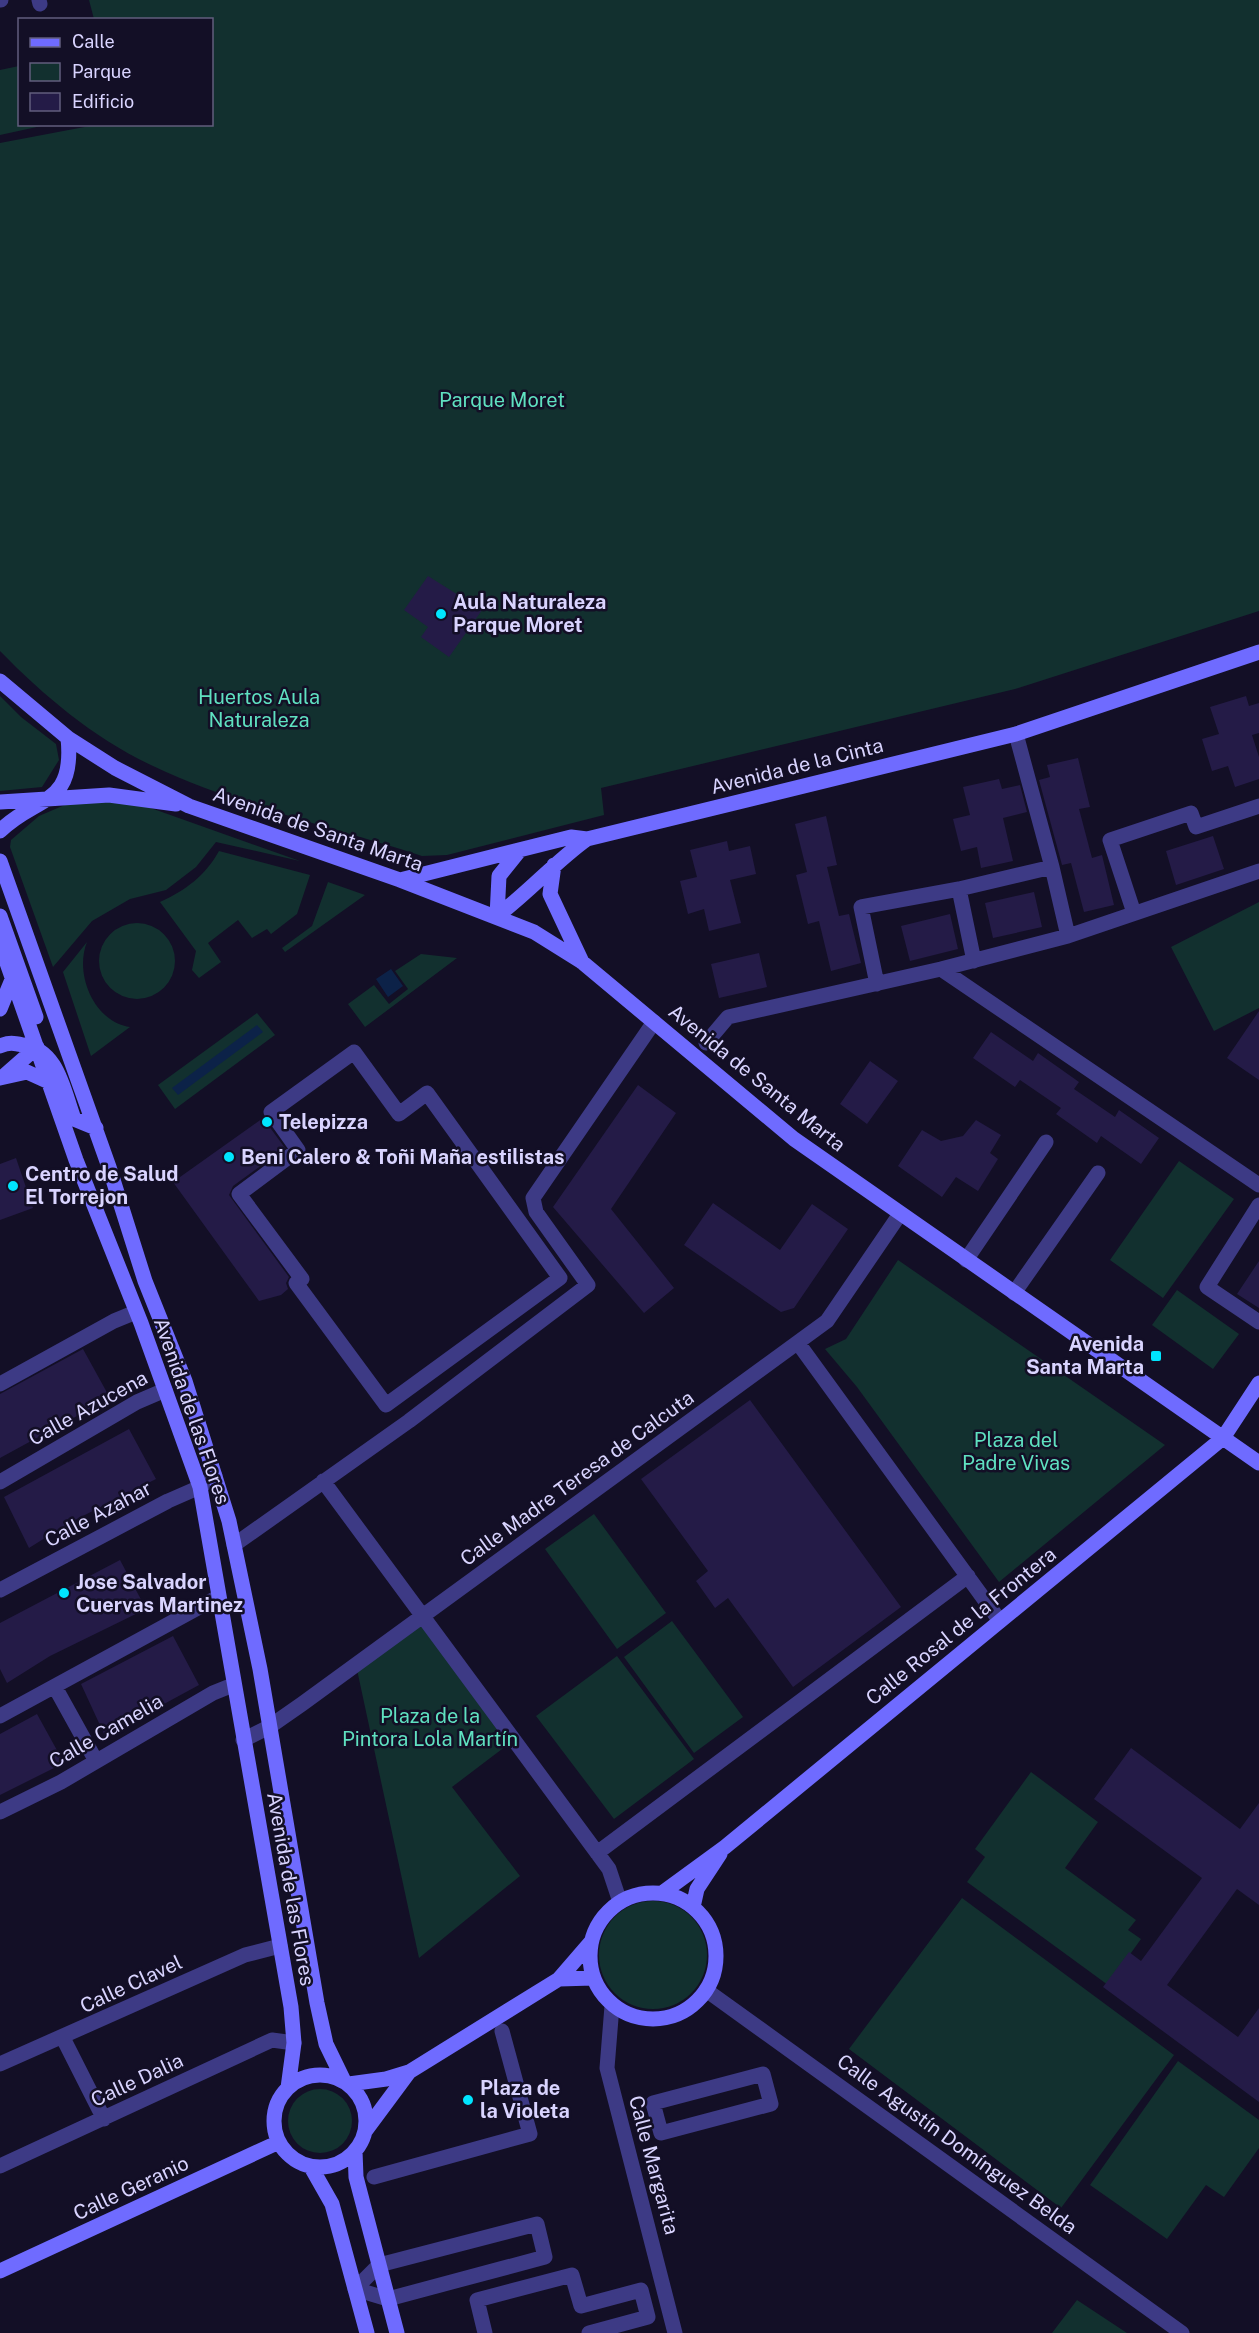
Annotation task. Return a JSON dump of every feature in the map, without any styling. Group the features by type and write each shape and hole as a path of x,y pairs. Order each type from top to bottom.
{"main road":[{"name":"Avenida de la Cinta","path":"400,880 571,837 587,839 1016,734 1259,652"},
{"name":"Avenida de Santa Marta","path":"0,681 68,738 115,768 189,806 400,880 498,916 534,932 582,962 794,1139 1259,1463"},
{"path":"0,831 10,821 53,797 71,765 68,738"},
{"name":"Avenida de Santa Marta","path":"0,802 109,795 189,806"},
{"name":"Avenida de la Cinta","path":"498,916 554,865 587,839"},
{"path":"498,916 499,876 519,850"},
{"name":"Avenida de las Flores","path":"0,861 96,1128 145,1281 185,1381 215,1476 234,1545 269,1728 317,2003 328,2052 346,2083"},
{"path":"554,865 550,894 582,962"},
{"name":"Avenida de las Flores","path":"0,916 38,1023 37,1047"},
{"name":"Avenida de las Flores","path":"0,943 76,1160 136,1312 200,1487 232,1685 291,2007 294,2043 288,2088"},
{"path":"0,1009 12,982"},
{"path":"0,1046 8,1042 37,1047"},
{"path":"2,1077 37,1047"},
{"name":"Avenida de las Flores","path":"37,1047 51,1058 74,1119 96,1128"},
{"path":"2,1077 27,1072 49,1082"},
{"name":"Calle Rosal de la Frontera","path":"662,1893 725,1847 1222,1438 1259,1383"},
{"name":"Calle Rosal de la Frontera","path":"693,1907 697,1889 725,1847"},
{"path":"662,1893 678,1898 693,1907 709,1929 716,1955 714,1973 706,1990 689,2008 658,2019 632,2016 612,2006 601,1993 593,1978 589,1960 591,1942 606,1912 620,1902 640,1894 662,1893"},
{"path":"366,2130 366,2113 360,2097 346,2083 330,2076 315,2075 300,2079 288,2088 276,2108 275,2131 279,2142 292,2158 311,2167 328,2167 343,2161 355,2151 366,2130 409,2072 559,1979 591,1942"},
{"path":"559,1979 593,1978"},
{"path":"346,2083 409,2072"},
{"name":"Calle Geranio","path":"0,2271 279,2142"},
{"path":"355,2151 356,2177 397,2333"},
{"path":"311,2167 332,2204 368,2333"}],"street":[{"path":"1016,734 1068,936"},
{"path":"1134,913 1110,840 1191,813 1196,827 1259,806"},
{"path":"877,984 861,907 959,889 1052,867"},
{"path":"706,1043 728,1017 941,969 1068,936 1259,871"},
{"path":"959,889 974,961"},
{"path":"941,969 1259,1185"},
{"path":"234,1545 409,1420 588,1285 536,1212 533,1198 654,1022"},
{"path":"354,1052 399,1114 427,1093 560,1278 386,1405 297,1283 302,1279 239,1194 298,1150 271,1112 354,1052"},
{"path":"966,1260 1046,1142"},
{"path":"1014,1293 1098,1173"},
{"path":"1259,1205 1207,1287 1259,1322"},
{"name":"Calle Madre Teresa de Calcuta","path":"243,1740 269,1728 826,1321 900,1214"},
{"path":"0,1384 114,1321 136,1312"},
{"path":"798,1343 1000,1621"},
{"name":"Calle Azucena","path":"0,1482 137,1402 165,1390"},
{"name":"Calle Azahar","path":"0,1590 168,1501 200,1487 215,1476"},
{"path":"323,1481 609,1869 620,1902"},
{"path":"597,1853 968,1576"},
{"path":"0,1716 190,1610 218,1597"},
{"name":"Calle Camelia","path":"0,1812 232,1685"},
{"path":"55,1687 96,1761"},
{"name":"Calle Clavel","path":"0,2064 63,2038 245,1955 280,1946"},
{"name":"Calle Agustín Domínguez Belda","path":"706,1990 1182,2333"},
{"name":"Calle Margarita","path":"612,2006 607,2068 675,2333"},
{"path":"374,2177 530,2134 502,2031"},
{"path":"63,2038 104,2119"},
{"name":"Calle Dalia","path":"0,2166 272,2040 294,2043"},
{"path":"763,2074 771,2104 661,2133 653,2103 763,2074"},
{"path":"537,2224 546,2257 388,2299 355,2289 379,2265 537,2224"},
{"path":"485,2333 477,2300 572,2275 581,2306 641,2290 648,2317 589,2333"}],"green space":[{"name":"Parque Moret","path":"89,0 1259,0 1259,611 1015,689 601,788 604,815 447,855 422,856 218,793 153,766 111,743 72,716 0,651 0,143 90,126 213,126 213,18 94,18"},
{"path":"18,66 18,126 41,126 0,135 0,70"},
{"path":"0,696 21,717 56,744 59,760 42,787 0,791"},
{"path":"74,801 131,801 300,861 216,842 196,867 166,890 130,899 92,921 53,967 10,847 11,840 39,816"},
{"path":"219,851 310,875 297,914 271,934 267,929 252,938 238,920 208,943 221,962 199,978 192,970 196,951 160,902 194,881 208,868"},
{"path":"328,882 365,895 285,952 282,948 312,926"},
{"path":"1259,902 1259,1008 1214,1031 1171,947"},
{"path":"137,923 152,926 164,934 172,946 175,961 172,976 164,988 152,996 137,999 122,996 110,988 102,976 99,961 102,946 110,934 122,926"},
{"path":"87,942 83,968 90,995 106,1016 130,1027 91,1056 63,972"},
{"path":"421,954 457,958 365,1027 348,1004 374,985 389,1004 408,989 395,971"},
{"path":"257,1013 275,1035 175,1109 158,1085"},
{"path":"1179,1161 1234,1199 1163,1298 1110,1260"},
{"name":"Plaza del Padre Vivas","path":"898,1260 1165,1445 999,1582 857,1387 825,1349 846,1339"},
{"path":"1177,1290 1239,1334 1213,1369 1152,1325"},
{"path":"594,1514 666,1613 617,1649 545,1549"},
{"name":"Plaza de la Pintora Lola Martín","path":"423,1616 514,1740 452,1787 520,1876 419,1958 356,1665"},
{"path":"672,1621 743,1717 694,1753 624,1657"},
{"path":"617,1656 694,1759 614,1819 536,1716"},
{"path":"1031,1772 1098,1822 1065,1868 1136,1920 1128,1930 1141,1939 1108,1985 967,1882 985,1857 975,1849"},
{"path":"962,1898 1174,2055 1061,2208 849,2049"},
{"path":"653,1901 674,1905 691,1917 703,1934 707,1955 703,1976 691,1993 674,2005 653,2009 632,2005 615,1993 603,1976 599,1955 603,1934 615,1917 632,1905"},
{"path":"1178,2061 1259,2120 1259,2148 1224,2197 1206,2185 1167,2239 1090,2185"},
{"path":"320,2089 343,2098 352,2121 343,2144 320,2153 297,2144 288,2121 297,2098"},
{"path":"1077,2300 1127,2333 1052,2333"}],"water":[{"path":"391,969 403,986 388,997 376,979"},
{"path":"257,1025 263,1032 178,1095 172,1088"}],"building":[{"path":"428,576 482,610 449,657 421,637 428,627 404,610"},
{"path":"1246,696 1249,706 1259,703 1259,733 1252,735 1259,757 1259,779 1235,787 1228,766 1212,771 1202,739 1219,734 1210,707"},
{"path":"1078,758 1090,807 1079,809 1092,858 1102,855 1114,905 1084,912 1071,863 1062,865 1039,780 1050,777 1047,765"},
{"path":"999,779 1002,789 1020,785 1027,812 1003,818 1013,861 981,868 977,847 961,851 953,819 970,815 963,787"},
{"path":"826,816 837,865 827,867 839,916 849,914 861,963 831,971 819,921 808,924 796,875 807,872 795,824"},
{"path":"1213,836 1224,869 1176,885 1166,851"},
{"path":"727,841 729,851 750,846 756,874 730,880 741,923 709,931 704,909 688,914 680,881 697,877 690,850"},
{"path":"1034,892 1042,927 993,938 985,903"},
{"path":"950,914 958,949 910,961 901,926"},
{"path":"759,953 767,987 719,998 711,964"},
{"path":"1259,1011 1259,1080 1227,1058"},
{"path":"991,1032 1033,1061 1038,1053 1079,1082 1074,1089 1115,1117 1119,1110 1159,1138 1141,1164 1101,1136 1097,1143 1056,1114 1061,1108 1020,1080 1015,1087 973,1058"},
{"path":"870,1061 898,1081 867,1124 840,1104"},
{"path":"638,1085 676,1113 611,1209 674,1288 644,1313 553,1207"},
{"path":"263,1118 285,1148 233,1186 229,1195 289,1277 286,1283 288,1289 281,1295 259,1301 173,1182"},
{"path":"976,1120 1001,1135 990,1153 998,1159 978,1191 956,1177 942,1197 898,1166 922,1130 941,1141 963,1136"},
{"name":"Centro de Salud El Torrejon","path":"16,1158 33,1208 0,1220 0,1164"},
{"path":"713,1203 780,1250 812,1204 848,1229 794,1308 781,1312 684,1245"},
{"path":"1259,1261 1259,1308 1237,1294"},
{"path":"83,1349 110,1398 0,1458 0,1394"},
{"path":"750,1400 901,1607 793,1687 728,1598 715,1608 696,1581 708,1571 641,1479"},
{"path":"129,1429 156,1479 69,1523 29,1548 4,1497"},
{"path":"120,1560 146,1609 50,1656 7,1683 0,1669 0,1623"},
{"path":"173,1636 199,1685 105,1736 81,1684"},
{"path":"37,1714 64,1763 0,1795 0,1734"},
{"path":"1131,1748 1240,1829 1259,1803 1259,1905 1237,1889 1167,1985 1238,2037 1259,2008 1259,2102 1103,1987 1129,1952 1141,1961 1202,1878 1094,1799"}],"place":[{"name":"Aula Naturaleza Parque Moret","path":"441,614"},
{"name":"Telepizza","path":"267,1122"},
{"name":"Beni Calero & Toñi Maña estilistas","path":"229,1157"},
{"name":"Centro de Salud El Torrejon","path":"13,1186"},
{"name":"Avenida Santa Marta","path":"1156,1356"},
{"name":"Jose Salvador Cuervas Martinez","path":"64,1593"},
{"name":"Plaza de la Violeta","path":"468,2100"}],"park label":[{"name":"Huertos Aula Naturaleza","path":"259,708"}]}
